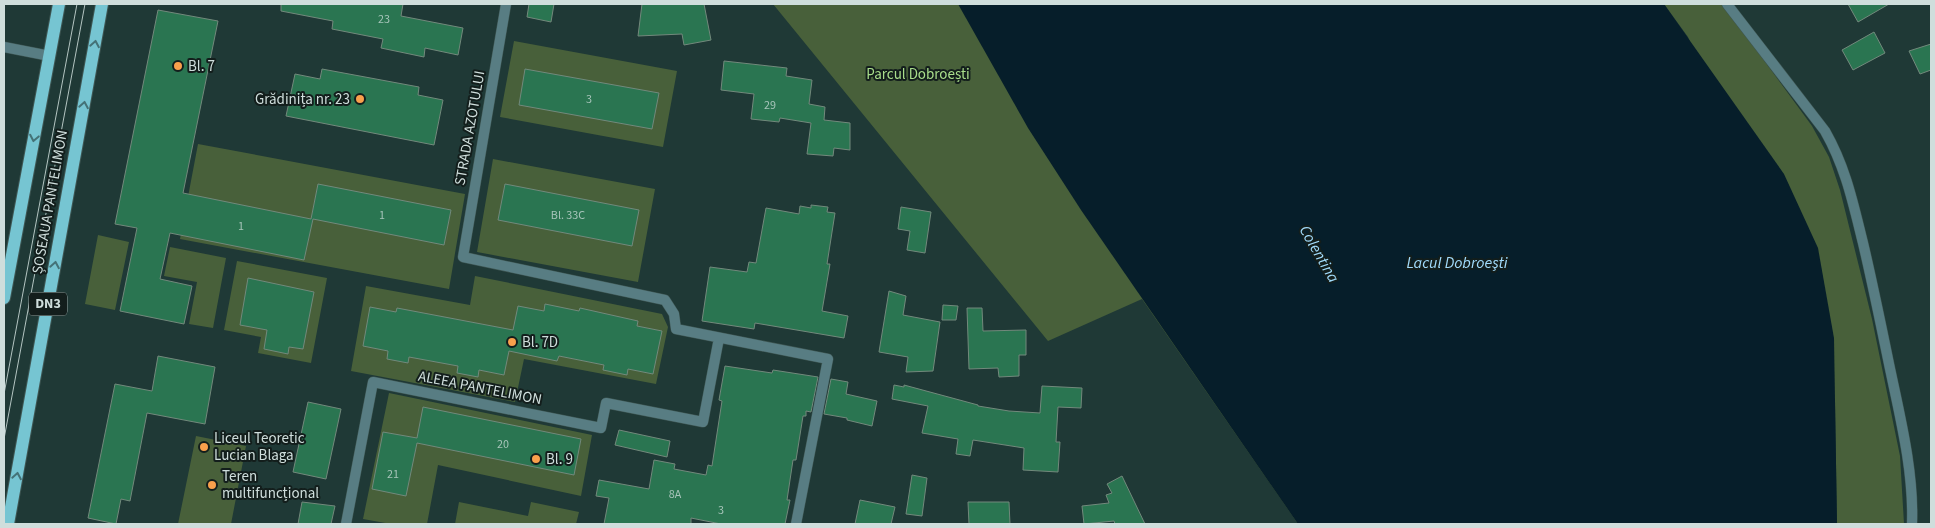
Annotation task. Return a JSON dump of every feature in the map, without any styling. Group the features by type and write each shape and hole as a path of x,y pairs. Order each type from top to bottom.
{"main road":[{"name":"ȘOSEAUA PANTELIMON","path":"4,298 60,4"},
{"name":"ȘOSEAUA PANTELIMON","path":"8,524 102,4"}],"street":[{"name":"STRADA AZOTULUI","path":"506,4 463,257 665,300 674,314 676,329 720,338"},
{"path":"1727,4 1825,131 1837,152 1847,179 1877,303 1901,424 1909,472 1912,524"},
{"path":"4,47 50,56"},
{"path":"720,338 828,358 796,524"},
{"name":"ALEEA PANTELIMON","path":"346,524 373,382 601,428 606,403 703,422 720,338"}],"green space":[{"name":"Parcul Dobroești","path":"773,4 1059,4 1298,524 1142,299 1048,341"},
{"path":"1664,4 1723,4 1812,126 1829,157 1840,190 1872,319 1900,456 1904,524 1837,524 1835,405 1688,37"},
{"path":"514,41 677,71 663,147 500,117"},
{"path":"198,144 465,194 449,289 180,239"},
{"path":"493,159 655,189 638,282 477,252"},
{"path":"98,235 129,242 115,310 85,304"},
{"path":"170,247 226,258 213,328 189,324 197,282 164,276"},
{"path":"237,261 327,278 311,363 258,353 261,337 224,330"},
{"path":"475,276 662,314 668,327 656,384 524,359 515,402 351,371 366,286 470,305"},
{"path":"389,393 592,435 581,496 438,465 427,524 391,524 363,519"},
{"name":"Teren multifuncțional","path":"196,436 246,446 231,524 178,524"},
{"path":"459,502 528,516 531,502 579,512 576,524 455,524"}],"water":[{"name":"Lacul Dobroești","path":"958,4 1664,4 1784,174 1818,248 1834,338 1837,524 1298,524 1081,210 1028,128"}],"building":[{"path":"281,4 403,4 401,16 463,28 458,55 425,48 424,57 381,48 383,39 332,29 333,21 281,11"},
{"path":"529,4 554,4 551,22 527,17"},
{"path":"642,4 704,4 711,40 684,45 682,34 638,36"},
{"path":"1848,4 1889,4 1858,22"},
{"path":"158,10 218,21 183,193 311,219 318,184 451,210 444,245 313,219 304,260 170,233 160,279 192,286 184,324 120,311 137,228 115,224"},
{"path":"1874,32 1885,53 1853,70 1842,50"},
{"path":"1931,44 1931,70 1920,74 1909,51"},
{"path":"724,61 787,68 786,76 812,80 809,104 825,107 824,120 850,123 850,150 834,148 833,156 807,154 811,123 780,118 779,122 751,119 754,94 721,90"},
{"path":"322,69 419,87 418,95 443,100 434,145 286,116 295,74 320,79"},
{"path":"525,69 659,93 652,129 519,105"},
{"name":"Bl. 33C","path":"505,184 639,210 632,246 498,220"},
{"path":"811,205 828,207 827,212 835,213 827,264 830,264 822,311 848,316 844,338 755,323 754,329 702,321 710,267 747,272 749,262 756,263 766,208 799,214 800,206 811,208"},
{"path":"901,207 931,212 925,253 907,250 910,231 898,229"},
{"path":"248,278 314,292 303,349 289,347 288,354 264,349 267,330 240,325"},
{"path":"889,291 906,296 903,315 940,322 933,371 906,372 908,357 879,352"},
{"name":"Bl. 7D","path":"545,304 579,311 580,308 638,321 637,326 662,331 653,374 628,369 627,375 603,370 604,365 559,356 557,361 509,351 504,375 479,370 478,377 457,373 458,366 409,357 408,363 387,359 388,351 363,346 370,307 396,312 397,308 513,330 518,306 544,311"},
{"path":"943,305 958,306 956,320 942,320"},
{"path":"967,308 982,308 983,331 1026,330 1026,355 1019,355 1019,376 999,377 998,368 969,369"},
{"path":"158,356 215,367 205,424 147,413 130,501 121,499 116,524 88,518 115,384 152,391"},
{"path":"725,366 772,373 773,370 818,377 811,412 806,411 806,416 803,416 796,460 793,460 787,500 790,500 785,524 721,524 691,518 691,524 604,524 609,498 596,496 599,480 649,489 654,460 675,464 674,469 706,475 708,465 712,466 722,401 719,400"},
{"path":"831,379 848,382 846,394 877,401 872,426 847,420 847,418 824,414"},
{"path":"894,385 904,387 904,385 978,406 1040,413 1042,386 1082,388 1081,408 1058,407 1056,442 1060,442 1058,472 1023,470 1024,448 973,440 970,456 956,454 958,439 922,433 928,406 892,399"},
{"path":"308,402 341,409 326,479 293,472"},
{"name":"Bl. 9","path":"423,407 581,439 574,475 417,443 406,496 372,489 383,432 417,438"},
{"path":"619,430 670,441 667,457 615,445"},
{"path":"912,475 927,478 922,516 906,514"},
{"path":"1122,476 1145,524 1115,524 1114,521 1084,524 1082,506 1109,503 1106,495 1112,493 1107,484"},
{"path":"860,500 895,507 891,524 855,524"},
{"path":"302,502 335,506 331,524 298,524"},
{"path":"968,502 1009,502 1010,524 969,524"}],"tram line":[{"path":"4,394 77,4"},
{"path":"4,439 85,4"}],"place":[{"name":"Bl. 7","path":"178,66"},
{"name":"Grădinița nr. 23","path":"360,99"},
{"name":"Bl. 7D","path":"512,342"},
{"name":"Liceul Teoretic Lucian Blaga","path":"204,447"},
{"name":"Bl. 9","path":"536,459"},
{"name":"Teren multifuncțional","path":"212,485"}],"water label":[{"name":"Colentina","path":"1319,254"}]}
